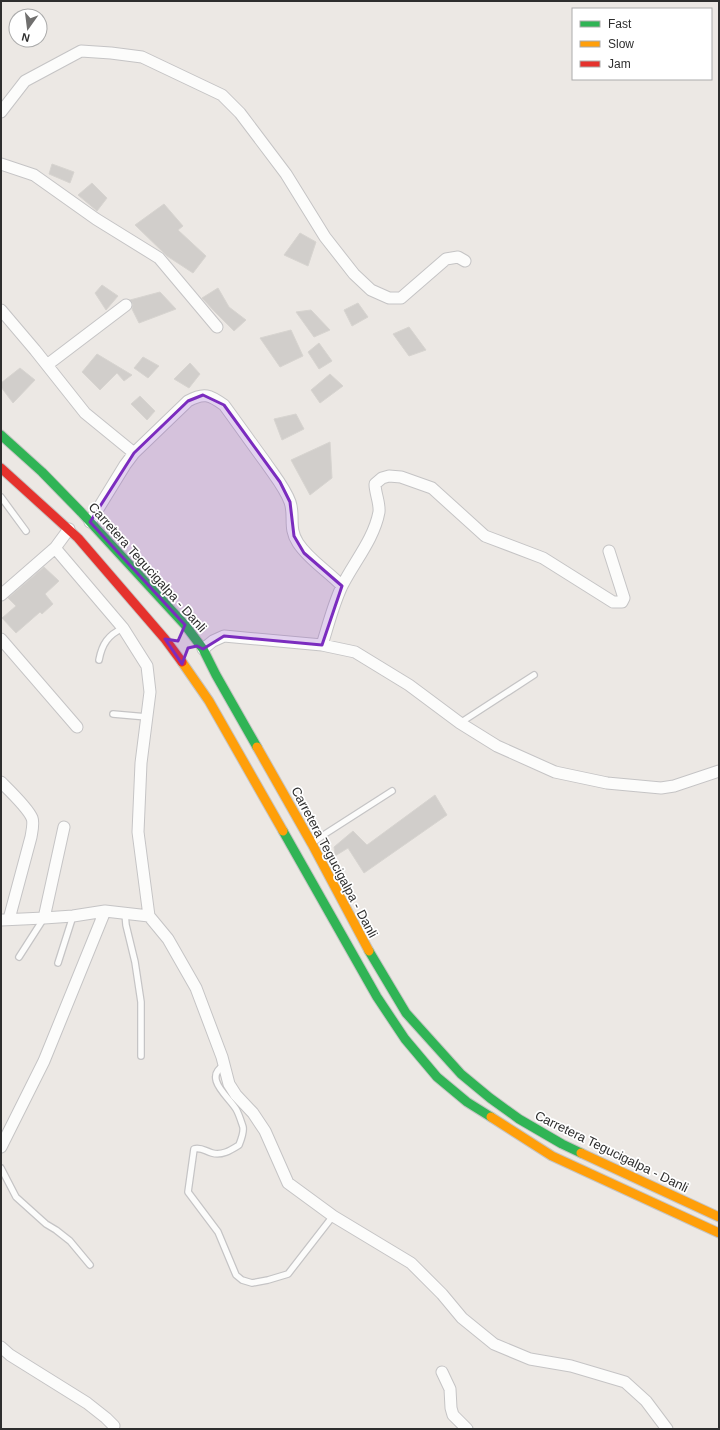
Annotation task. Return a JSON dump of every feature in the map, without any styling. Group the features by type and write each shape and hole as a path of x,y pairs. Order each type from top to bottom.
{"highway":[{"path":"1,446 3,441 2,435"},
{"name":"Carretera Tegucigalpa - Danli","path":"2,435 90,522 185,625 203,649 216,675 312,844 373,959 406,1013 461,1074 519,1119 562,1144 719,1217"},
{"path":"25,457 20,456 11,458 3,472 69,529 165,639 209,701 377,996 405,1039 438,1077 467,1102 552,1156 719,1233"},
{"path":"165,639 170,642 180,640 185,625"},
{"path":"182,664 187,650 197,646 203,649"}],"street":[{"path":"1,112 25,81 81,51 142,57 222,96 240,113 286,174 325,237 354,274 371,290 388,298 401,298 446,259 458,257 465,261"},
{"path":"1,164 34,175 96,219 159,258 217,327"},
{"path":"47,365 126,305"},
{"path":"1,310 85,413 134,453"},
{"path":"90,522 134,453 188,401 198,395 204,395 217,400 224,405 280,482 290,502 292,513 291,524 294,536 304,553 342,586"},
{"path":"322,645 342,586 369,539 377,518 379,510 375,484 382,478 389,476 401,477 432,488 485,536 543,558 613,602 618,603 622,602 624,598 609,551"},
{"path":"1,595 55,548 69,529"},
{"path":"55,548 123,628 147,666 150,692 141,764 138,832 149,916 168,939 196,988 229,1084 236,1095 253,1113 265,1131 288,1183 332,1216 411,1263 442,1294 462,1318 494,1344 530,1359 571,1366 625,1382 646,1401 667,1429"},
{"path":"203,649 213,641 224,636 322,645 355,652 409,685 460,723 497,746 555,772 607,783 661,788 674,786 719,771"},
{"path":"1,639 77,727"},
{"path":"1,782 22,804 32,818 31,836 5,919 72,916 105,911 149,916"},
{"path":"44,918 64,827"},
{"path":"1,1147 44,1061 105,911"},
{"path":"1,1348 87,1403 106,1418 113,1428"},
{"path":"442,1372 450,1389 453,1415 467,1429"}],"lane":[{"path":"1,497 26,531"},
{"path":"99,660 104,643 123,628"},
{"path":"460,723 534,675"},
{"path":"113,714 147,718"},
{"path":"312,844 392,791"},
{"path":"125,913 126,925 135,962 142,1002 141,1056"},
{"path":"58,963 72,916"},
{"path":"19,957 44,918"},
{"path":"224,1066 219,1068 215,1076 217,1084 236,1109 244,1128 239,1145 227,1153 214,1154 199,1147 194,1148 188,1192 218,1232 236,1275 242,1280 252,1283 288,1274 332,1216"},
{"path":"1,1168 16,1197 46,1224 70,1241 90,1265"}],"highlighted area":[{"path":"203,395 224,405 280,482 290,502 294,536 304,553 342,586 322,645 224,636 203,649 197,646 188,648 182,664 165,639 178,641 185,625 90,522 134,453 188,401"}],"building":[{"path":"52,164 74,172 70,183 49,174"},
{"path":"92,183 107,198 97,211 78,195"},
{"path":"164,204 183,226 178,230 206,256 193,273 167,256 135,225"},
{"path":"300,233 316,242 308,266 284,255"},
{"path":"102,285 118,296 106,310 95,293"},
{"path":"218,288 229,307 246,320 234,331 202,298"},
{"path":"160,292 176,309 139,323 132,309 133,304 130,300"},
{"path":"358,303 368,317 352,326 344,310"},
{"path":"311,310 330,330 314,337 296,312"},
{"path":"409,327 426,350 409,356 393,334"},
{"path":"291,330 303,356 280,367 260,338"},
{"path":"319,343 332,361 319,369 308,352"},
{"path":"97,354 132,375 124,381 117,373 100,390 82,372"},
{"path":"143,357 159,366 148,378 134,368"},
{"path":"190,363 200,374 189,388 174,379"},
{"path":"20,368 35,380 13,403 1,387 1,383"},
{"path":"330,374 343,386 320,403 311,390"},
{"path":"140,396 155,411 147,420 131,404"},
{"path":"296,414 304,429 282,440 274,419"},
{"path":"330,442 332,478 310,495 291,460"},
{"path":"44,567 59,581 45,594 53,604 42,614 40,612 16,633 2,618 16,606 8,598"},
{"path":"435,795 447,815 364,873 348,848 335,856 334,847 353,831 367,845"}],"traffic: fast":[{"path":"1,435 42,472 81,512 185,625 203,649 257,747"},
{"path":"283,831 377,997 405,1039 437,1077 467,1102 491,1117"},
{"path":"369,951 406,1013 461,1074 519,1119 562,1144 581,1153"}],"traffic: slow":[{"path":"182,662 209,701 283,831"},
{"path":"257,747 312,844 369,951"},
{"path":"491,1117 552,1156 719,1233"},
{"path":"581,1153 719,1217"}],"traffic: jam":[{"path":"1,468 78,538 165,639 182,662"}]}
